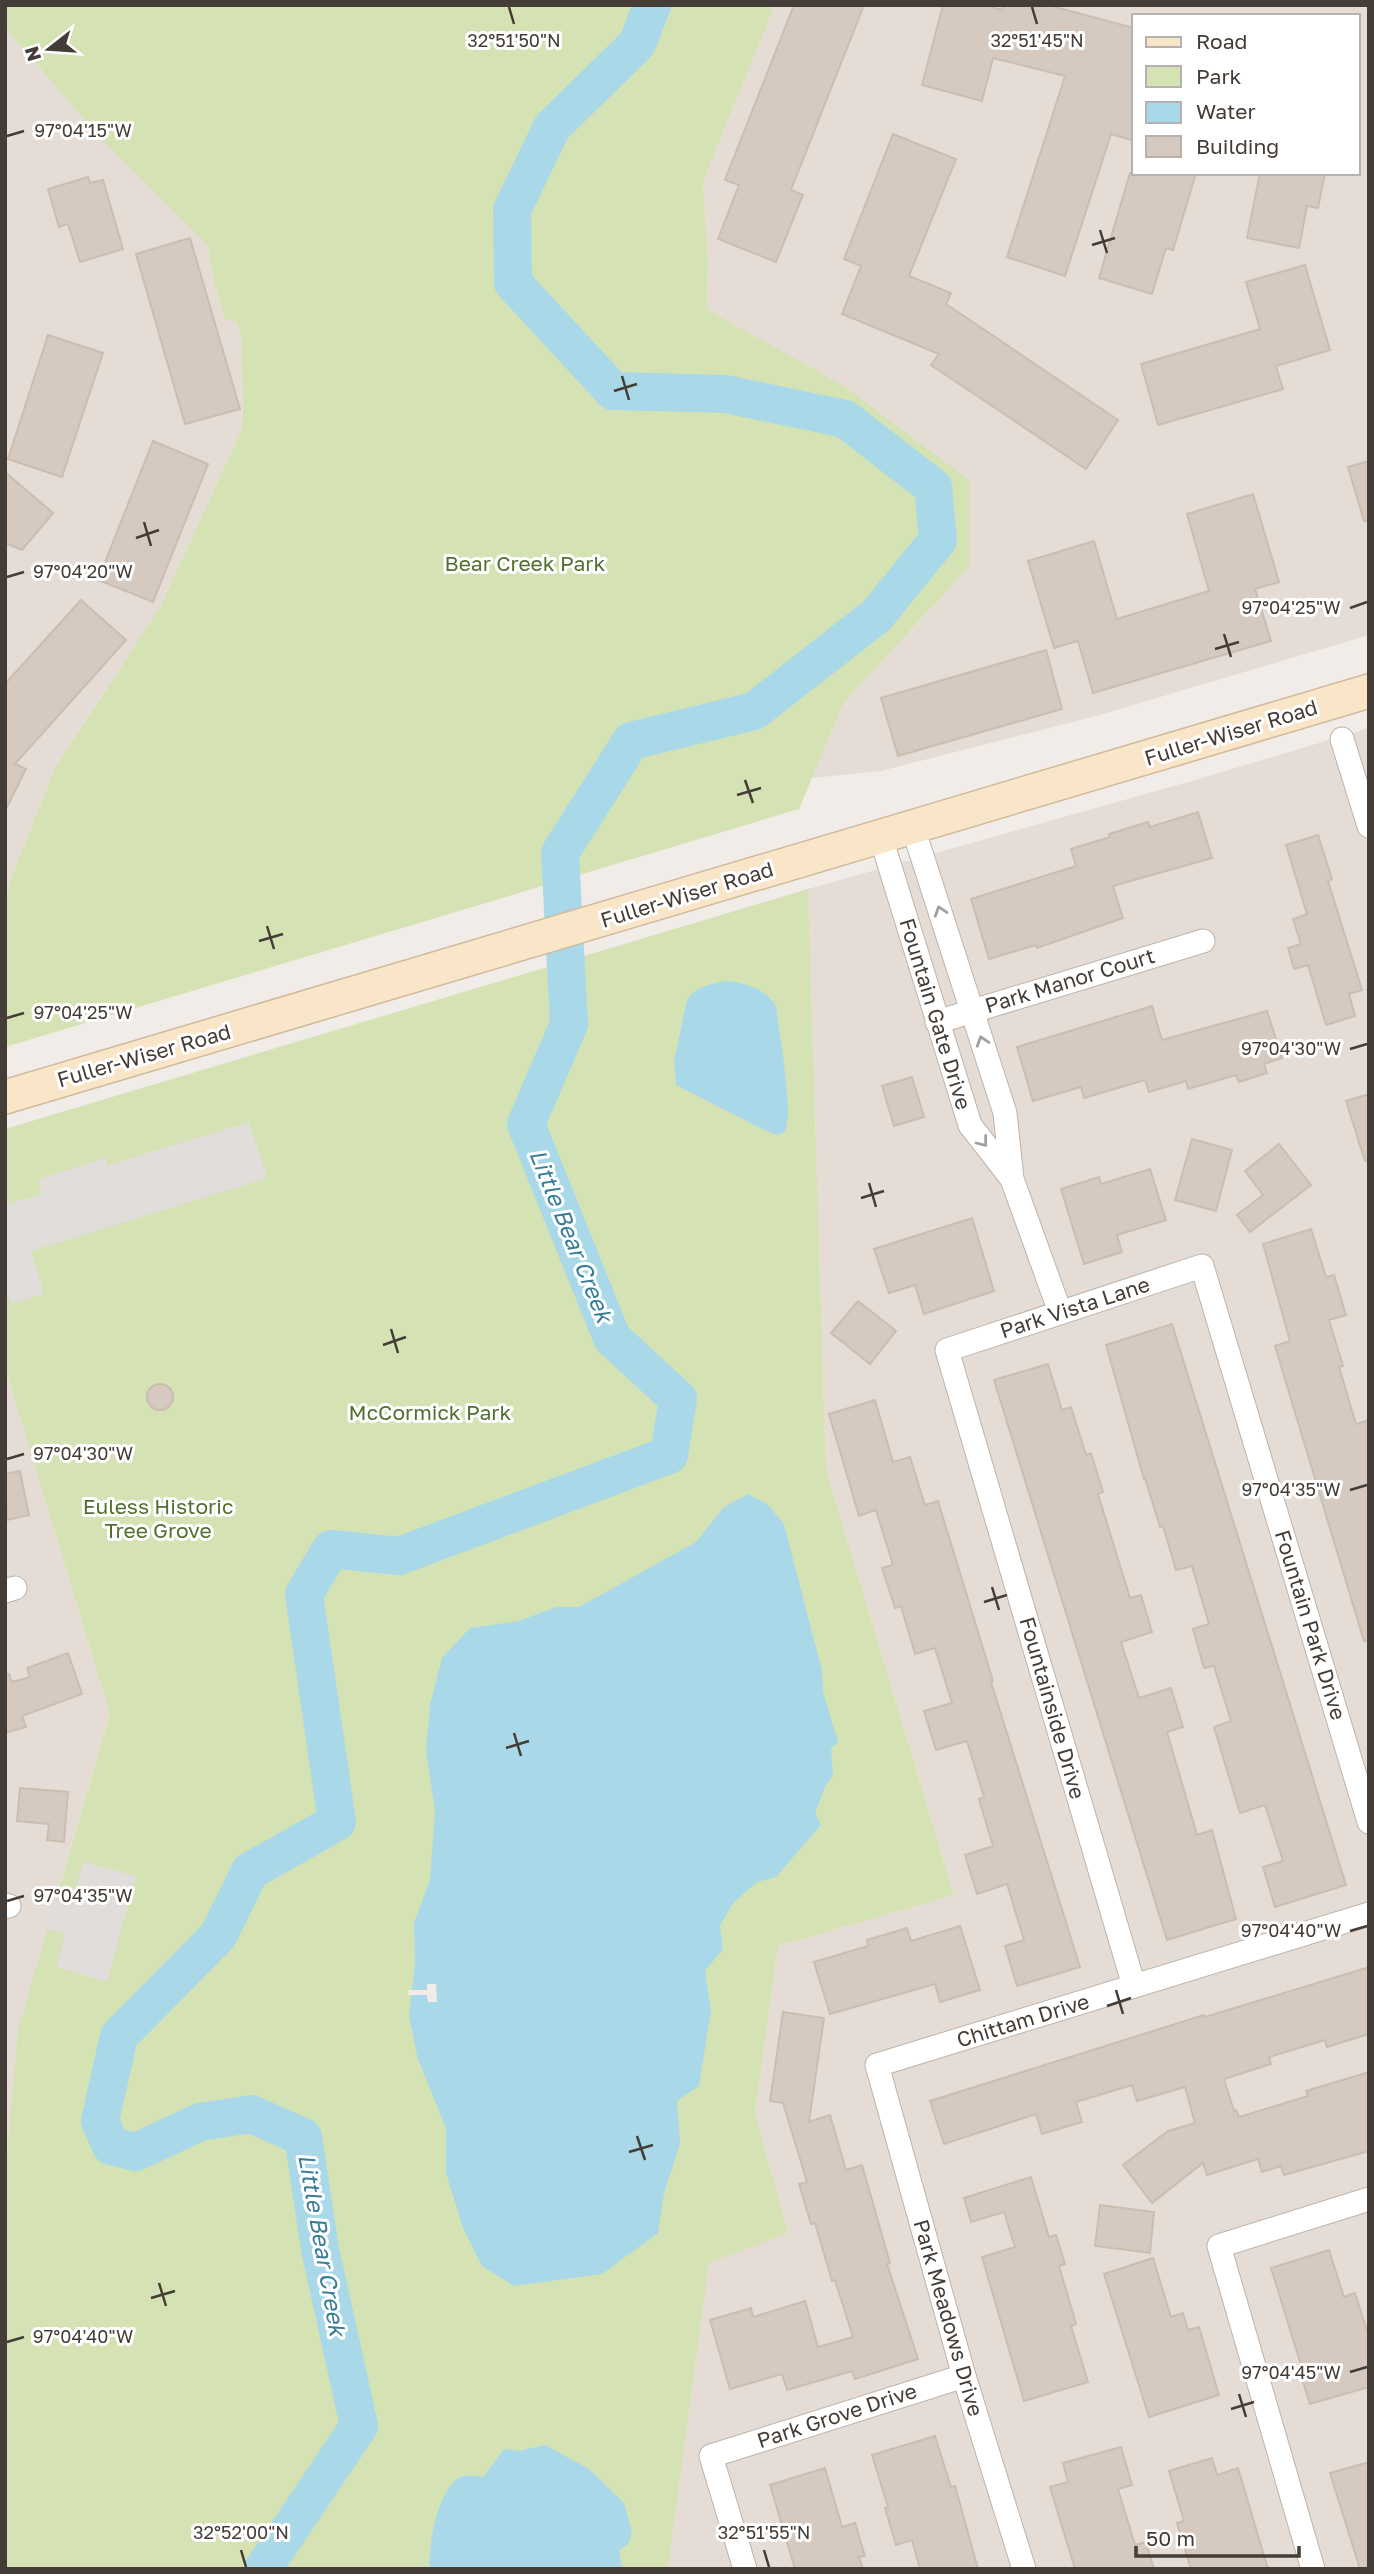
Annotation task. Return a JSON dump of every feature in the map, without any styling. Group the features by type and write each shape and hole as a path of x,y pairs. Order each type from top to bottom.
{"street":[{"name":"Fuller-Wiser Road","path":"5,1097 1369,691"},
{"path":"1342,739 1369,826"},
{"name":"Fountain Gate Drive","path":"913,828 1005,1113 1012,1179 1060,1312"},
{"name":"Fountain Gate Drive","path":"881,838 970,1125 1012,1179"},
{"name":"Park Manor Court","path":"937,1022 1203,941"},
{"name":"Park Vista Lane","path":"947,1350 1202,1266"},
{"name":"Fountain Park Drive","path":"1202,1266 1369,1822"},
{"name":"Fountainside Drive","path":"947,1350 1133,1986"},
{"name":"Chittam Drive","path":"877,2066 1369,1914"},
{"name":"Park Meadows Drive","path":"877,2066 964,2376 1024,2569"},
{"path":"1313,2569 1219,2246 1369,2199"},
{"name":"Park Grove Drive","path":"745,2569 711,2456 964,2376"}],"shaded area":[{"path":"775,5 1369,5 1369,635 1100,715 881,771 812,778 844,702 969,567 754,336 707,309 708,263 703,182"},
{"path":"5,28 101,139 209,245 214,282 225,319 237,322 242,341 243,427 160,607 55,768 12,875 5,903"},
{"path":"1369,728 1369,2569 668,2569 709,2262 788,2233 755,2113 778,1946 954,1895 826,1470 808,889"},
{"path":"249,1122 267,1178 31,1251 44,1294 11,1304 5,1287 5,1205 42,1194 38,1179 105,1158 108,1165"},
{"path":"5,1368 110,1714 47,1929 5,2178"},
{"path":"83,1862 136,1876 107,1982 56,1967 65,1934 47,1929 55,1899 72,1903"}],"green space":[{"name":"Bear Creek Park","path":"5,5 775,5 703,182 708,263 707,309 845,387 969,480 969,567 844,702 799,809 5,1047 5,903 12,875 55,768 160,607 243,427 242,341 237,322 225,319 214,282 208,245 101,139 5,28"},
{"name":"McCormick Park","path":"808,889 826,1470 954,1895 778,1946 755,2113 788,2233 709,2263 668,2569 5,2569 5,2178 18,2030 110,1714 5,1368 5,1129"}],"water":[{"path":"726,981 762,991 776,1007 788,1104 786,1128 778,1135 676,1085 674,1061 687,1000 699,989"},
{"path":"748,1494 767,1504 784,1524 822,1671 823,1692 838,1742 831,1749 833,1776 824,1789 815,1813 821,1825 776,1877 757,1882 734,1902 720,1925 723,1949 705,1971 711,2011 699,2086 677,2101 680,2144 664,2193 658,2233 602,2274 514,2286 482,2266 463,2228 446,2173 446,2128 418,2059 409,2017 415,1963 414,1923 430,1880 435,1811 426,1752 430,1704 442,1658 470,1628 519,1621 556,1607 579,1607 696,1542 724,1507"},
{"path":"545,2445 589,2469 624,2503 632,2532 628,2544 619,2550 622,2569 429,2569 436,2518 453,2483 463,2476 483,2477 504,2449 519,2451"}],"pier":[{"path":"427,1984 436,1984 437,2002 428,2002 427,1995 408,1995 409,1986 409,1990 427,1990"}],"building":[{"path":"794,5 864,5 791,190 803,195 776,262 718,239 739,185 725,180"},
{"path":"943,5 985,5 1002,10 1003,5 1048,5 1132,27 1132,140 1111,134 1065,276 1007,257 1065,76 993,58 982,101 922,85"},
{"path":"893,134 956,159 909,276 951,293 946,304 1118,420 1086,469 931,365 939,354 842,314 861,266 844,259"},
{"path":"1130,173 1195,175 1173,250 1166,248 1152,294 1099,278"},
{"path":"1260,175 1325,175 1318,208 1307,206 1299,248 1247,238"},
{"path":"88,177 90,183 103,180 123,249 80,262 68,224 59,227 48,189"},
{"path":"190,238 240,409 185,424 136,254"},
{"path":"1305,265 1330,350 1276,366 1283,389 1158,425 1141,364 1260,329 1246,282"},
{"path":"48,335 103,353 62,477 8,459"},
{"path":"153,441 208,464 153,602 98,580"},
{"path":"1369,461 1369,521 1364,521 1348,467"},
{"path":"5,472 53,513 22,550 5,543"},
{"path":"1253,494 1279,582 1255,589 1271,641 1093,693 1078,641 1054,648 1028,561 1094,541 1117,619 1209,591 1187,514"},
{"path":"81,600 126,640 15,764 26,769 5,811 5,684"},
{"path":"1046,650 1062,709 898,756 881,698"},
{"path":"1198,812 1212,858 1113,886 1123,918 1037,948 1036,945 989,959 971,899 1076,866 1071,849 1110,837 1109,834 1148,822 1150,827"},
{"path":"1318,835 1332,879 1328,881 1362,990 1349,994 1355,1016 1326,1025 1308,965 1294,969 1288,948 1301,944 1293,919 1307,914 1286,845"},
{"path":"1152,1006 1162,1040 1267,1011 1282,1058 1264,1064 1267,1073 1239,1082 1236,1075 1188,1089 1186,1081 1149,1092 1145,1080 1084,1098 1081,1087 1033,1101 1017,1047"},
{"path":"912,1077 924,1117 894,1126 882,1086"},
{"path":"1369,1094 1369,1160 1365,1161 1346,1101"},
{"path":"1192,1139 1232,1150 1216,1211 1175,1200"},
{"path":"1279,1144 1311,1185 1250,1232 1237,1215 1263,1195 1245,1171"},
{"path":"1150,1169 1166,1220 1117,1235 1122,1252 1084,1264 1061,1189 1099,1177 1101,1184"},
{"path":"972,1218 994,1291 924,1314 915,1285 889,1293 874,1249"},
{"path":"1311,1229 1326,1277 1334,1275 1346,1315 1329,1320 1343,1366 1339,1367 1356,1424 1369,1420 1369,1640 1364,1641 1275,1346 1290,1341 1263,1244"},
{"path":"858,1301 896,1331 870,1364 831,1333"},
{"path":"1172,1324 1346,1885 1275,1907 1263,1867 1283,1861 1265,1805 1240,1813 1214,1727 1231,1721 1214,1666 1204,1668 1193,1629 1209,1624 1192,1566 1176,1570 1163,1526 1160,1527 1106,1345"},
{"path":"1048,1364 1062,1410 1071,1407 1086,1455 1091,1453 1103,1492 1098,1494 1130,1598 1141,1595 1152,1632 1121,1642 1139,1698 1171,1688 1183,1727 1167,1732 1197,1835 1212,1830 1236,1919 1167,1940 994,1380"},
{"path":"160,1384 169,1388 173,1397 169,1406 160,1410 151,1406 147,1397 151,1388"},
{"path":"875,1400 893,1462 910,1457 925,1505 938,1501 1080,1967 1017,1986 1005,1946 1024,1940 1007,1884 977,1894 965,1855 993,1846 979,1799 984,1797 967,1741 936,1750 924,1711 952,1703 935,1648 915,1654 901,1606 895,1608 882,1568 893,1565 876,1510 859,1516 829,1414"},
{"path":"20,1471 29,1515 7,1520 5,1474"},
{"path":"68,1653 82,1694 22,1716 26,1727 5,1733 5,1674 9,1674 12,1682 30,1677 27,1668"},
{"path":"20,1788 68,1792 64,1842 47,1840 49,1824 17,1821"},
{"path":"960,1926 980,1990 940,2002 935,1984 830,2014 814,1962 868,1946 867,1940 907,1928 911,1941"},
{"path":"1369,1967 1369,2034 1327,2047 1325,2040 1269,2057 1271,2064 1224,2079 1234,2111 1236,2110 1239,2117 1308,2096 1306,2091 1369,2072 1369,2151 1284,2175 1281,2166 1262,2172 1258,2159 1207,2175 1203,2163 1152,2203 1123,2165 1168,2131 1195,2123 1185,2087 1137,2101 1132,2085 1076,2102 1082,2122 1042,2134 1036,2114 944,2144 930,2101 1204,2015 1205,2017"},
{"path":"783,2012 824,2018 809,2122 830,2115 846,2170 862,2165 890,2263 887,2264 918,2359 855,2379 852,2371 787,2390 782,2374 730,2389 710,2320 751,2308 753,2317 805,2301 818,2347 853,2337 835,2280 832,2281 815,2223 811,2224 799,2184 807,2182 783,2103 770,2101"},
{"path":"1031,2177 1049,2237 1056,2235 1065,2264 1059,2266 1076,2324 1071,2326 1088,2382 1024,2401 982,2257 1015,2247 1004,2212 971,2222 964,2198"},
{"path":"1100,2205 1154,2212 1150,2253 1095,2246"},
{"path":"1329,2250 1344,2297 1355,2293 1369,2337 1369,2387 1310,2404 1302,2379 1305,2378 1271,2268"},
{"path":"1153,2258 1171,2317 1183,2313 1188,2330 1199,2327 1219,2395 1149,2417 1104,2274"},
{"path":"935,2436 951,2487 955,2486 978,2569 920,2569 912,2540 896,2545 872,2455"},
{"path":"1121,2447 1132,2485 1118,2489 1135,2545 1146,2542 1154,2569 1075,2569 1050,2487 1068,2482 1063,2463"},
{"path":"1212,2458 1217,2475 1238,2468 1268,2569 1191,2569 1177,2523 1184,2521 1169,2471"},
{"path":"1369,2462 1369,2569 1360,2569 1330,2473"},
{"path":"825,2468 842,2527 855,2523 865,2556 859,2557 863,2569 795,2569 770,2485"}],"waterway":[{"name":"Little Bear Creek","path":"263,2569 359,2426 320,2249 303,2137 251,2114 200,2122 136,2152 111,2146 100,2121 119,2036 218,1936 250,1871 337,1822 304,1594 331,1549 399,1556 669,1455 678,1399 612,1338 526,1124 569,1024 560,853 631,741 754,711 876,616 938,540 933,487 845,419 725,394 613,391 513,283 512,210 552,127 637,44 652,5"}],"park label":[{"name":"Euless Historic Tree Grove","path":"158,1519"}]}
